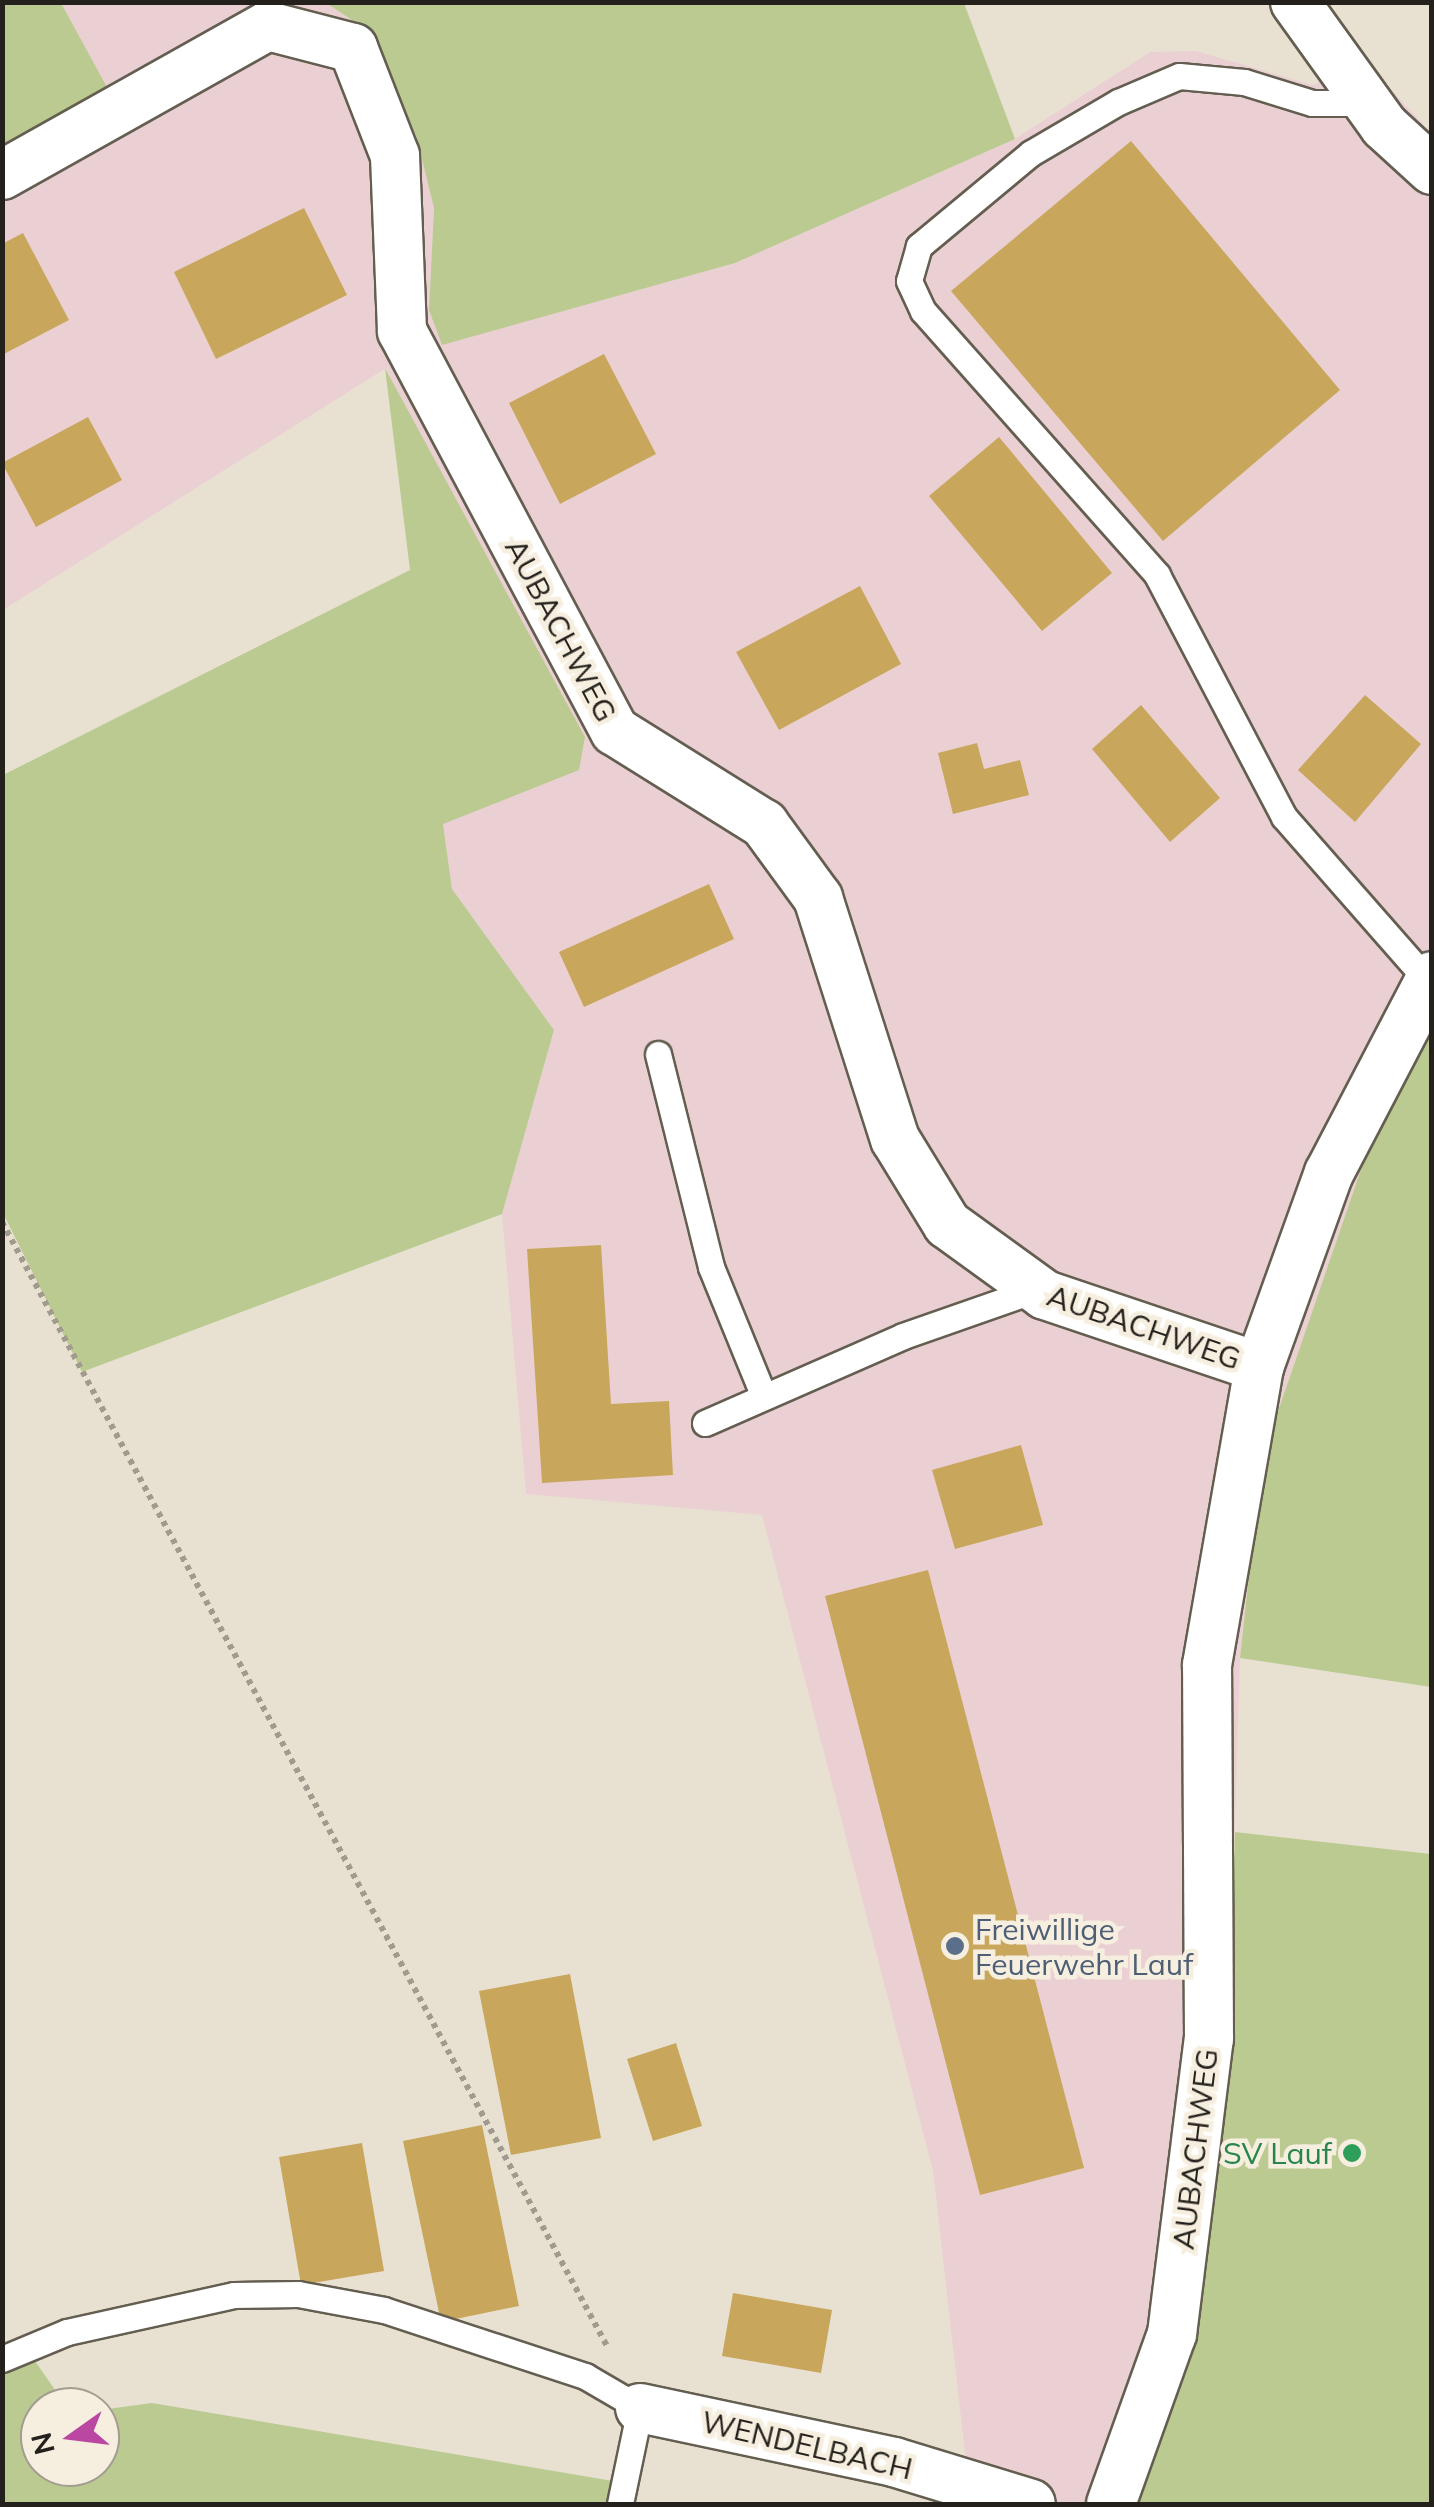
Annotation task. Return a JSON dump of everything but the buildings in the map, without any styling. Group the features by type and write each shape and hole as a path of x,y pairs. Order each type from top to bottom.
{"street":[{"path":"1295,2 1368,102 1432,170"},
{"name":"AUBACHWEG","path":"2,175 268,26 352,48 394,156 402,331 615,732 764,824 818,898 895,1139 946,1224 1037,1289 1260,1367"},
{"name":"AUBACHWEG","path":"1111,2504 1172,2334 1209,2039 1207,1665 1260,1367 1329,1173 1430,978"},
{"name":"WENDELBACH","path":"640,2408 894,2462 1031,2504"}],"lane":[{"path":"1368,102 1312,103 1244,82 1179,76 1030,153 919,246 909,281 923,311 1157,576 1284,817 1430,978"},
{"path":"658,1054 711,1268 764,1397"},
{"path":"705,1423 903,1336 1037,1289"},
{"path":"2,2359 67,2332 234,2294 298,2294 384,2310 585,2376 640,2408 620,2504"}],"path":[{"path":"2,1222 640,2408"}],"shaded area":[{"path":"61,3 326,3 361,26 416,135 434,208 429,310 443,344 735,263 1015,139 1150,52 1196,51 1313,85 1362,58 1431,133 1431,1033 1379,1117 1262,1458 1240,1658 1228,2058 1129,2504 1046,2504 967,2471 933,2171 762,1515 526,1494 502,1214 554,1030 452,889 443,823 579,770 386,368 3,610 3,150 107,89"}],"green space":[{"path":"3,3 61,3 108,89 3,150"},
{"path":"326,3 964,3 1015,139 735,263 442,345 429,310 434,208 416,135 361,26"},
{"path":"385,368 585,737 579,770 443,824 452,889 554,1030 502,1214 82,1372 3,1213 3,775 410,570"},
{"path":"1431,1033 1431,1687 1240,1658 1262,1458 1379,1117"},
{"path":"1235,1832 1431,1854 1431,2504 1129,2504 1228,2058"},
{"path":"28,2351 53,2387 20,2387 20,2487 120,2487 120,2407 152,2403 613,2481 607,2504 3,2504 2,2368"}],"place":[{"name":"Freiwillige Feuerwehr Lauf","path":"955,1946"},
{"name":"SV Lauf","path":"1352,2153"}]}
